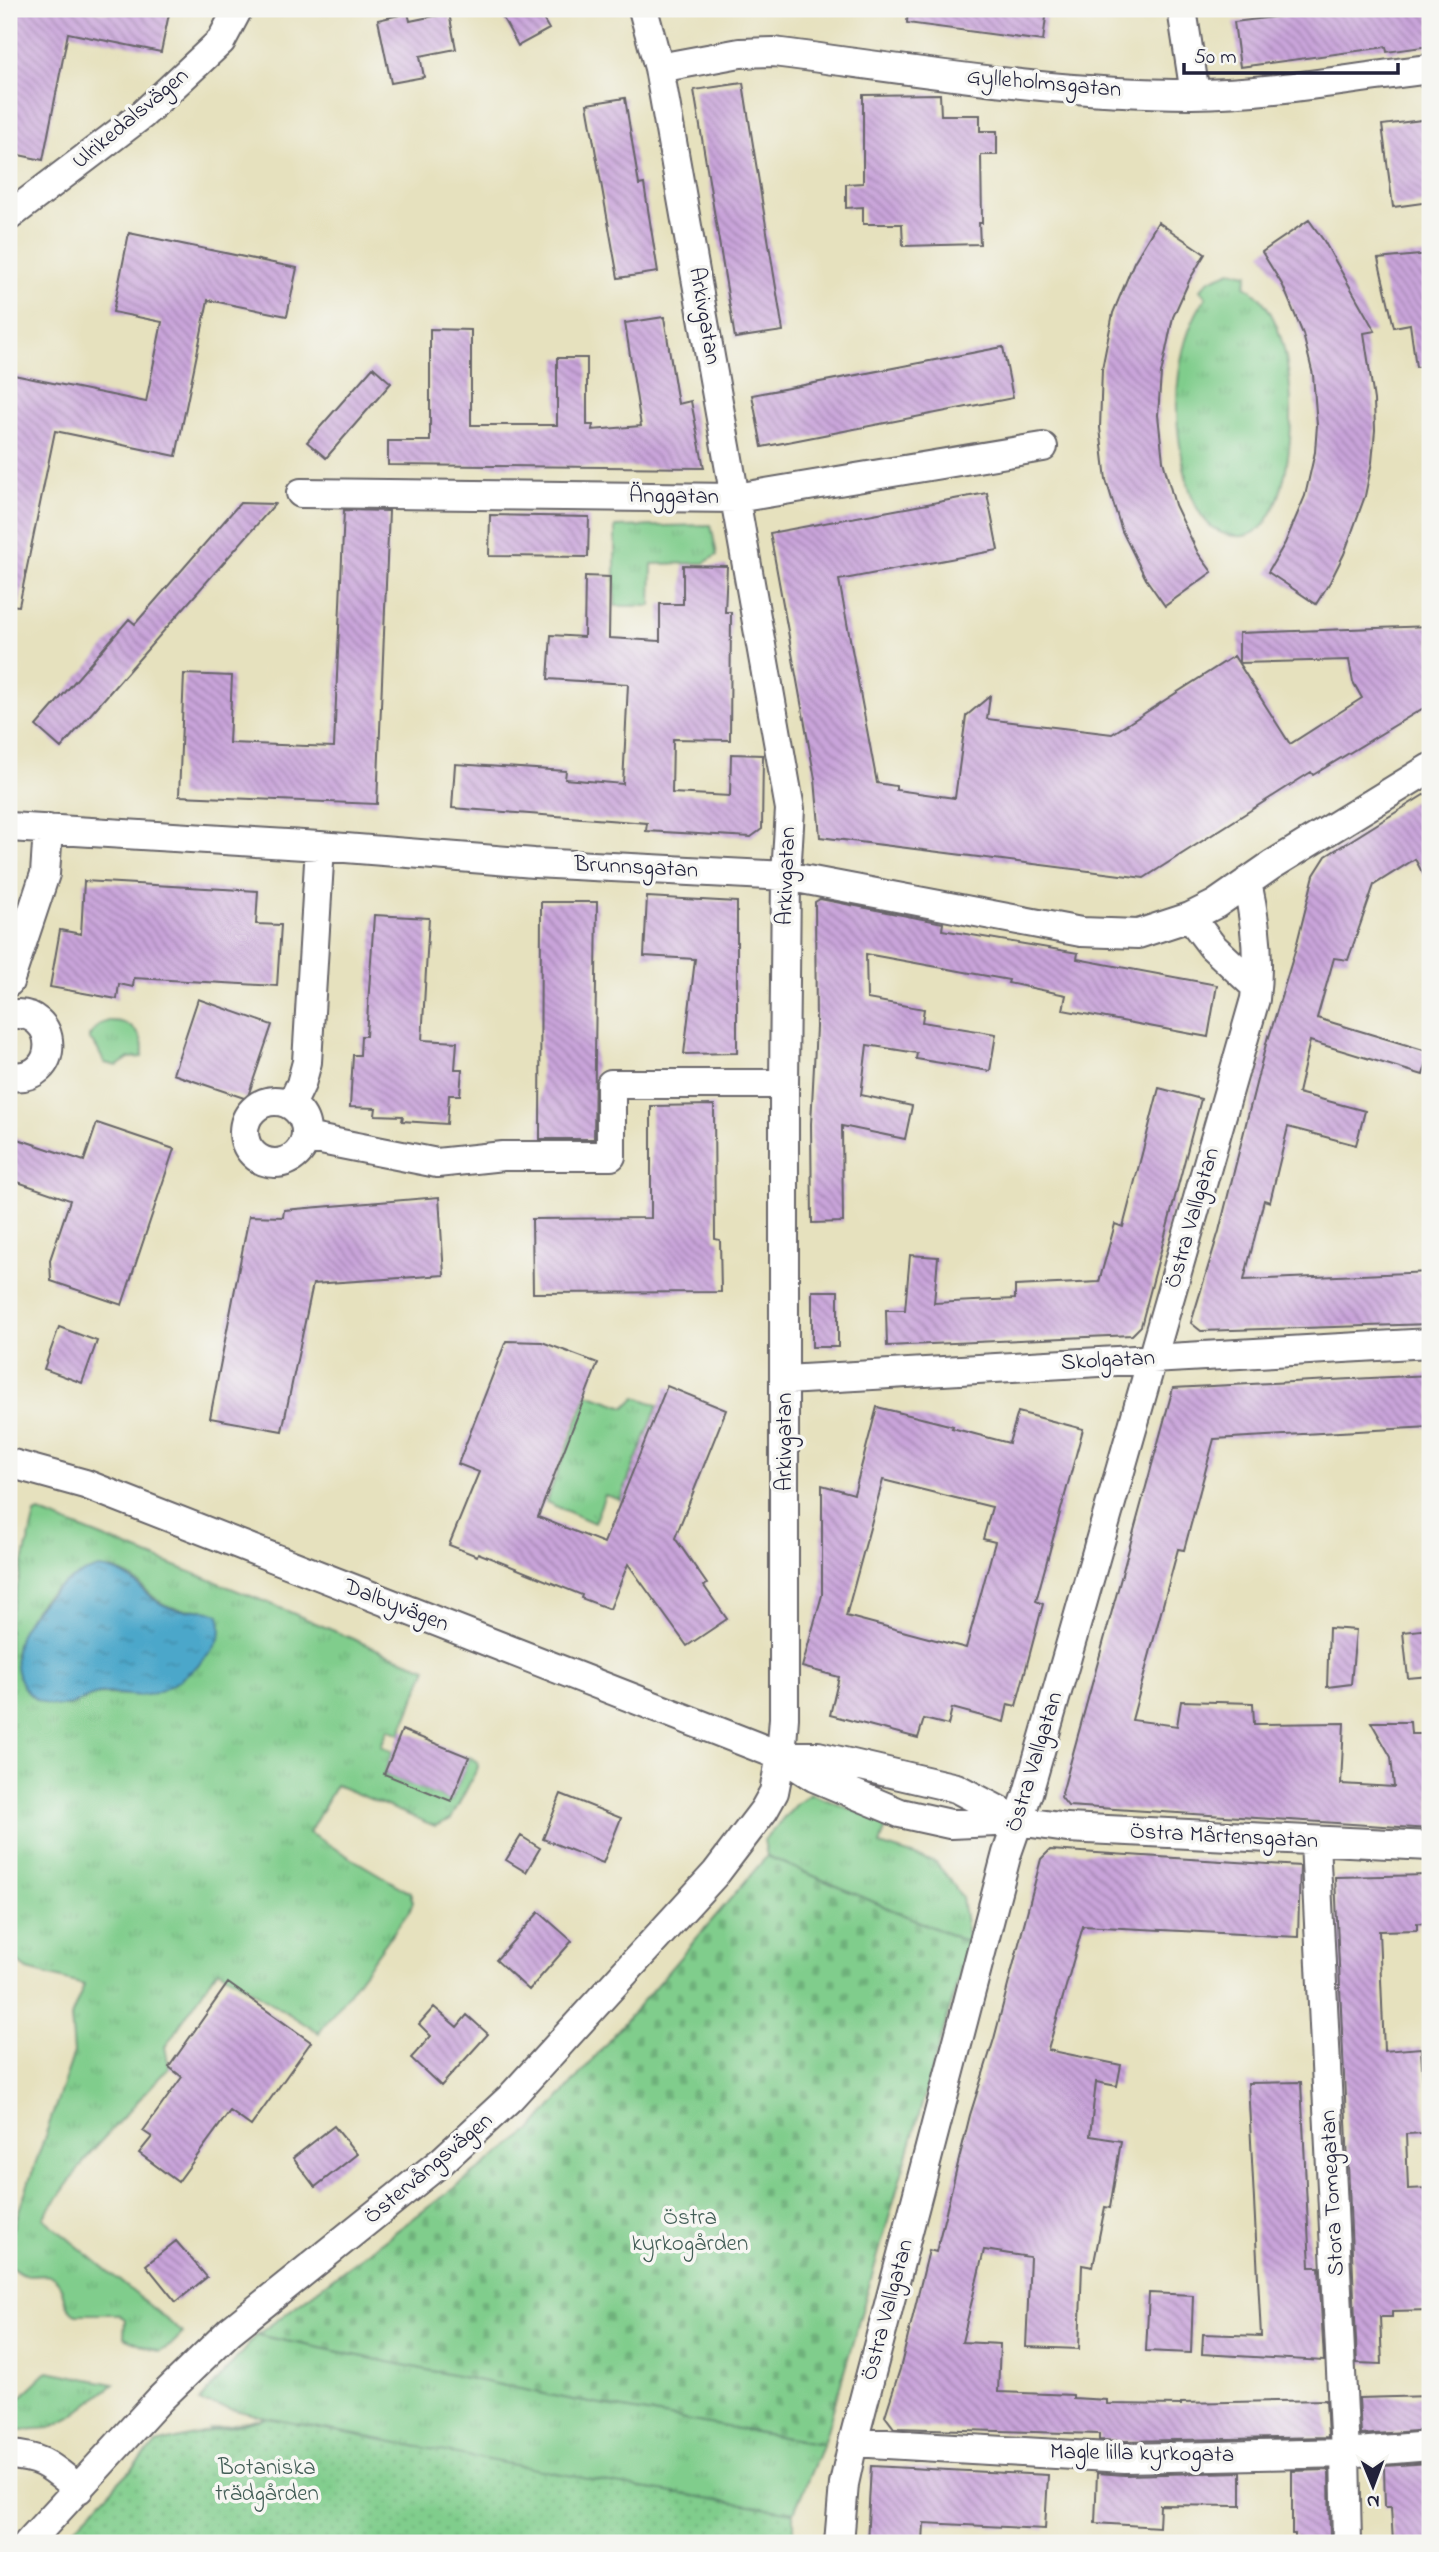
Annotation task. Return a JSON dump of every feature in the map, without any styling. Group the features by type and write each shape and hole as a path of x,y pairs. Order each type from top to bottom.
{"street":[{"name":"Ulrikedalsvägen","path":"9,216 142,115 221,41 238,9"},
{"name":"Arkivgatan","path":"643,9 659,68 790,808 786,876 784,1084 785,1704 781,1756"},
{"path":"1182,9 1195,94"},
{"name":"Gylleholmsgatan","path":"659,68 740,53 774,52 1036,86 1195,94 1240,92 1430,69"},
{"name":"Änggatan","path":"301,493 736,498 1043,447"},
{"name":"Brunnsgatan","path":"9,827 320,846 534,863 786,876 1082,932 1138,934 1216,904 1430,768"},
{"path":"9,982 45,874 48,829"},
{"path":"291,1105 307,1062 320,846"},
{"name":"Östra Vallgatan","path":"839,2543 844,2484 853,2442 1018,1821 1255,999 1258,961 1255,918 1247,882"},
{"path":"1189,916 1212,946 1256,988"},
{"path":"9,1076 29,1075 38,1069 49,1051 45,1029 37,1021 10,1009"},
{"path":"306,1137 437,1163 503,1156 611,1156 611,1084 784,1084"},
{"path":"273,1100 291,1105 302,1114 306,1124 306,1137 298,1154 277,1163 267,1162 249,1150 244,1128 247,1118 253,1109 262,1103 273,1100"},
{"name":"Skolgatan","path":"785,1380 1430,1343"},
{"name":"Dalbyvägen","path":"9,1463 85,1484 781,1756 818,1756 956,1788 1018,1821"},
{"name":"Östervångsvägen","path":"28,2543 160,2399 230,2331 442,2161 510,2098 716,1873 764,1810 774,1791 781,1756"},
{"name":"Östra Mårtensgatan","path":"1018,1821 1067,1828 1430,1846"},
{"name":"Stora Tomegatan","path":"1315,1842 1345,2453 1347,2543"},
{"name":"Magle lilla kyrkogata","path":"853,2442 1125,2458 1345,2453 1430,2445"},
{"path":"9,2455 31,2456 79,2489"}],"green space":[{"path":"1231,271 1248,274 1245,286 1264,303 1278,329 1291,396 1291,432 1279,496 1263,525 1254,533 1243,536 1227,535 1215,529 1197,508 1184,465 1177,412 1183,351 1196,314 1206,297 1200,290 1209,280"},
{"path":"711,525 717,555 704,563 652,564 651,606 615,606 615,527"},
{"path":"109,1021 124,1023 135,1030 142,1042 142,1057 129,1058 117,1066 105,1063 89,1036 100,1024"},
{"path":"588,1394 625,1407 636,1397 658,1405 620,1500 605,1495 594,1523 546,1502"},
{"path":"39,1512 427,1668 400,1734 388,1729 381,1746 393,1752 384,1774 451,1801 469,1757 477,1761 478,1767 451,1819 435,1826 336,1785 309,1833 410,1893 413,1902 410,1910 319,2033 218,1969 165,2047 169,2067 91,2152 43,2218 183,2333 170,2346 159,2352 124,2337 125,2319 117,2314 76,2314 67,2306 61,2287 54,2278 44,2275 28,2276 16,2271 9,2264 9,2239 74,2053 71,2017 84,1985 28,1970 9,1955 9,1619 35,1514","holes":["112,1569 126,1575 170,1607 203,1609 146,1695 97,1694 70,1706 60,1706 15,1655 24,1628 40,1602 54,1590"]},
{"path":"811,1794 887,1823 880,1845 935,1862 962,1898 969,1943 767,1856 764,1840 797,1804"},
{"name":"Östra kyrkogården","path":"767,1856 969,1943 823,2444 579,2401 257,2335 533,2129"},
{"path":"257,2335 579,2401 823,2444 794,2512 794,2543 208,2430 265,2417 199,2402"},
{"path":"48,2371 114,2384 71,2417 50,2428 9,2431 9,2403 22,2396"},
{"name":"Botaniska trädgården","path":"267,2418 604,2482 794,2512 794,2543 60,2543 156,2444"}],"water":[{"path":"99,1568 123,1575 152,1598 171,1608 207,1611 219,1615 220,1636 209,1654 190,1672 156,1692 141,1696 99,1694 64,1706 49,1705 37,1700 20,1682 16,1670 17,1643 29,1619 45,1599 75,1577"}],"building":[{"path":"9,9 85,9 108,13 109,9 170,9 161,52 68,33 43,160 9,153"},
{"path":"498,9 537,9 549,29 518,46"},
{"path":"908,9 1047,9 1043,41 907,23"},
{"path":"1337,9 1430,9 1430,46 1387,52 1386,47 1240,67 1234,22"},
{"path":"408,13 410,21 449,13 456,49 420,56 424,77 391,83 378,20"},
{"path":"743,83 783,331 735,338 694,90"},
{"path":"940,94 941,115 980,115 980,131 997,131 997,155 981,155 980,244 903,246 902,224 863,224 863,207 846,208 846,184 863,183 863,95"},
{"path":"625,98 639,185 644,184 658,272 618,278 587,104"},
{"path":"1430,119 1430,202 1393,207 1382,125"},
{"path":"1309,220 1324,241 1375,331 1364,333 1374,400 1375,430 1365,496 1344,554 1316,604 1268,572 1285,543 1305,496 1315,452 1317,425 1313,375 1303,334 1283,286 1262,252"},
{"path":"1158,222 1205,254 1173,317 1161,374 1158,415 1163,461 1175,505 1198,553 1212,572 1165,606 1146,579 1122,531 1106,480 1100,428 1102,369 1113,313 1134,262"},
{"path":"129,233 297,268 287,316 208,300 176,456 55,431 19,606 9,605 9,374 146,402 162,322 113,312"},
{"path":"1430,254 1430,366 1416,367 1410,324 1394,327 1378,259"},
{"path":"664,317 678,404 691,401 704,468 388,465 388,441 430,441 430,329 471,330 471,425 557,425 557,358 587,358 587,425 593,425 592,430 641,426 625,323"},
{"path":"1003,347 1013,398 762,447 752,395"},
{"path":"373,367 391,383 326,458 307,442"},
{"path":"987,493 998,550 839,580 877,783 896,786 896,790 955,798 966,716 990,696 987,719 1112,734 1234,656 1290,744 1362,698 1353,682 1349,660 1239,663 1239,633 1430,626 1430,704 1313,775 1311,772 1144,878 820,837 815,779 770,533"},
{"path":"240,503 275,504 61,748 36,726 129,619 135,624"},
{"path":"344,510 389,511 377,804 179,796 184,674 232,676 229,743 334,747"},
{"path":"490,515 589,517 588,557 489,556"},
{"path":"683,565 727,566 725,612 731,612 730,740 673,739 672,793 730,796 731,754 763,755 762,829 751,837 646,831 647,823 452,808 455,764 566,771 565,779 623,784 628,684 548,679 551,635 584,637 585,576 610,577 609,638 660,641 660,604 683,604"},
{"path":"1430,791 1430,887 1415,859 1374,885 1348,960 1334,958 1317,1018 1430,1052 1423,1075 1310,1041 1298,1093 1365,1111 1356,1145 1288,1127 1270,1202 1264,1200 1244,1280 1430,1272 1430,1324 1201,1331 1191,1323 1219,1231 1268,1036 1295,951 1314,875 1326,856"},
{"path":"84,881 258,891 256,924 281,925 277,986 134,978 133,987 119,984 117,999 50,987 60,930 81,934"},
{"path":"647,897 737,902 737,1053 684,1054 695,959 644,956"},
{"path":"820,899 943,923 942,930 1078,953 1077,959 1217,985 1208,1037 1063,1010 1066,995 1008,983 1009,980 866,954 867,999 924,1009 922,1022 996,1034 990,1071 916,1059 917,1053 867,1045 861,1095 912,1106 905,1139 842,1126 843,1222 812,1223 811,1124 816,1027 815,902"},
{"path":"541,902 597,902 594,1139 540,1139"},
{"path":"374,915 429,918 422,1040 457,1042 455,1069 462,1069 460,1095 449,1095 447,1124 402,1121 403,1116 375,1115 376,1108 350,1107 353,1055 360,1055 361,1036 366,1036"},
{"path":"198,999 272,1025 247,1099 173,1074"},
{"path":"1159,1088 1201,1099 1141,1326 1132,1335 887,1346 886,1310 905,1310 910,1255 938,1257 934,1303 1015,1299 1015,1286 1099,1282 1115,1224 1123,1227"},
{"path":"714,1105 715,1239 720,1240 721,1292 533,1293 532,1219 651,1218 651,1106"},
{"path":"97,1123 174,1149 122,1305 51,1281 50,1260 70,1200 9,1179 9,1136 84,1161"},
{"path":"439,1197 444,1275 313,1284 282,1431 210,1418 249,1216 283,1217 284,1210"},
{"path":"812,1291 838,1291 838,1347 812,1347"},
{"path":"59,1327 97,1341 82,1383 44,1369"},
{"path":"506,1341 542,1342 598,1363 538,1517 604,1543 667,1386 726,1410 675,1538 727,1619 687,1646 628,1564 610,1609 478,1553 477,1556 449,1545 479,1472 458,1464"},
{"path":"1430,1375 1430,1427 1214,1439 1184,1550 1178,1549 1132,1720 1177,1726 1181,1701 1253,1703 1254,1724 1344,1723 1341,1784 1394,1787 1391,1757 1371,1722 1410,1722 1411,1734 1430,1734 1430,1829 1068,1806 1061,1797 1173,1388"},
{"path":"877,1407 1009,1443 1018,1412 1083,1429 1036,1601 1043,1604 1016,1706 1008,1704 1004,1722 952,1708 948,1725 924,1719 918,1738 830,1715 839,1677 802,1667 822,1595 822,1485 854,1494","holes":["883,1480 992,1507 983,1539 995,1542 966,1648 846,1616"]},
{"path":"1329,1628 1356,1630 1351,1684 1327,1687"},
{"path":"1430,1629 1430,1676 1408,1678 1403,1632"},
{"path":"402,1730 469,1757 451,1801 384,1774"},
{"path":"561,1794 621,1818 603,1863 543,1839"},
{"path":"521,1836 540,1848 526,1872 506,1860"},
{"path":"1050,1850 1300,1866 1298,1937 1083,1926 1048,2050 1121,2065 1117,2086 1096,2082 1090,2136 1121,2141 1110,2208 1105,2207 1093,2267 1082,2265 1079,2349 1026,2347 1030,2257 984,2250 962,2342 1000,2344 998,2392 1073,2395 1073,2398 1107,2400 1107,2404 1181,2405 1326,2400 1328,2437 1099,2440 1099,2434 894,2428 885,2416 900,2369 929,2250 936,2252 970,2115 994,2039 1041,1859"},
{"path":"1430,1875 1430,1924 1417,1923 1417,1930 1379,1931 1384,2051 1421,2048 1426,2133 1406,2134 1408,2189 1430,2188 1430,2310 1392,2311 1392,2317 1380,2317 1382,2364 1357,2363 1335,1877"},
{"path":"539,1912 572,1941 529,1990 496,1960"},
{"path":"228,1983 311,2042 251,2126 230,2111 178,2182 139,2153 152,2137 143,2131 182,2077 169,2067"},
{"path":"434,2007 457,2027 467,2015 488,2034 441,2086 411,2058 431,2036 419,2024"},
{"path":"1301,2082 1310,2267 1319,2267 1324,2361 1202,2354 1203,2334 1261,2336 1248,2083"},
{"path":"334,2126 357,2154 315,2187 293,2158"},
{"path":"176,2241 207,2277 176,2302 146,2265"},
{"path":"1149,2293 1193,2295 1191,2353 1146,2351"},
{"path":"1430,2396 1430,2430 1361,2435 1359,2398"},
{"path":"1430,2463 1430,2543 1393,2543 1391,2507 1385,2507 1384,2466"},
{"path":"871,2466 1048,2475 1045,2529 924,2523 923,2543 867,2543"},
{"path":"1329,2470 1330,2543 1295,2543 1295,2534 1292,2534 1292,2471"},
{"path":"1241,2472 1241,2506 1160,2505 1159,2527 1095,2523 1097,2473 1125,2475"}]}
